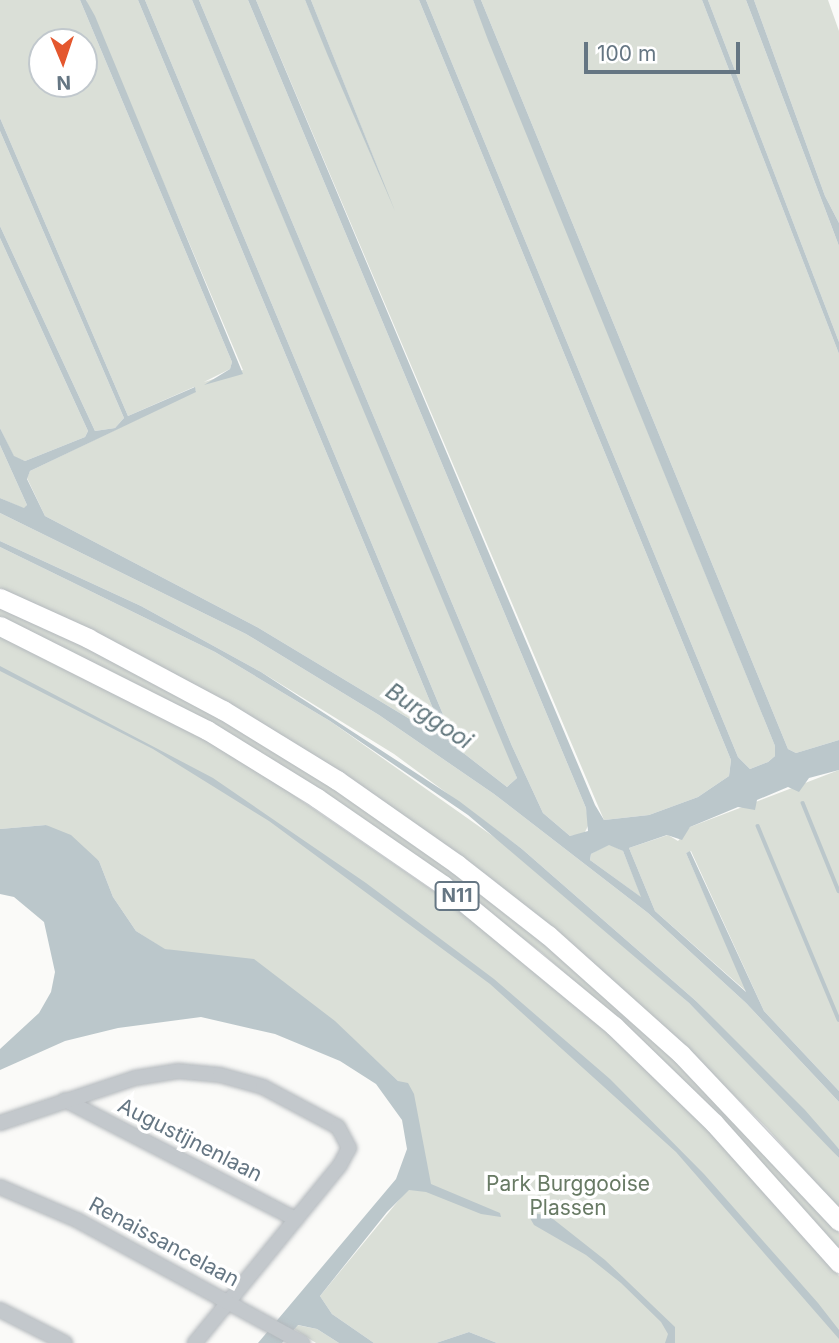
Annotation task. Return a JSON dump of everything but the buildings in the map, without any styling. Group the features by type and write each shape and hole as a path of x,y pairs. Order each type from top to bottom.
{"highway":[{"name":"N11","path":"0,598 88,638 223,710 337,779 457,864 548,935 664,1038 839,1221"},
{"name":"N11","path":"0,626 207,730 443,885 614,1026 714,1123 839,1263"}],"street":[{"name":"Augustijnenlaan","path":"0,1123 135,1078 178,1071 220,1075 263,1087 338,1127 348,1138 349,1148 340,1165 195,1343"},
{"name":"Augustijnenlaan","path":"65,1100 296,1219"},
{"name":"Renaissancelaan","path":"0,1187 77,1220 229,1299 300,1341"},
{"path":"0,1311 65,1343"}],"green space":[{"path":"0,0 80,0 92,28 28,28 28,98 98,98 98,43 232,362 230,369 204,382 243,370 86,0 138,0 439,723 436,729 428,730 257,627 45,516 27,478 30,471 196,391 194,387 128,416 0,118"},
{"path":"145,0 192,0 506,748 517,778 507,787 457,748"},
{"path":"199,0 248,0 586,808 589,824 584,834 570,836 543,813 512,746"},
{"path":"256,0 305,0 384,184 311,0 419,0 731,760 729,776 698,797 649,815 604,820"},
{"path":"426,0 473,0 775,746 775,756 768,762 750,769 738,757"},
{"path":"481,0 702,0 839,354 839,740 796,753 788,749"},
{"path":"708,0 746,0 839,246 839,342"},
{"path":"754,0 828,0 839,31 839,223 825,196"},
{"path":"0,131 124,418 115,428 95,431 0,226"},
{"path":"0,238 88,431 85,437 25,461 14,457 0,428"},
{"path":"0,445 27,505 25,509 0,498"},
{"path":"0,513 246,634 379,715 494,794 648,913 746,1003 839,1102 839,1149 696,1001 522,849 394,754 261,672 141,606 0,541"},
{"path":"0,547 215,652 330,721 518,854 689,1003 804,1118 839,1158 839,1209 767,1128 665,1027 493,880 363,787 246,713 140,655 0,588"},
{"path":"0,604 183,696 305,768 448,865 626,1011 803,1190 839,1233 839,1252 766,1167 616,1019 541,952 417,860 0,619"},
{"name":"Park Burggooise Plassen","path":"0,635 187,729 270,779 461,910 615,1038 712,1133 839,1276 839,1343 497,1343 469,1332 436,1343 374,1343 332,1314 320,1296 426,1167 401,1084 334,1021 292,991 207,957 164,949 136,931 113,897 99,861 46,825 0,829"},
{"path":"839,770 839,1091 764,1011 691,851 686,853 747,992 655,911 629,848 668,835 678,841 690,827"},
{"path":"609,844 623,851 642,898 590,860 591,854"},
{"path":"297,1325 317,1329 339,1343 316,1343 294,1329"}],"shaded area":[{"path":"80,0 86,0 95,16 243,374 204,385 230,369 232,362 98,43 98,28 92,28"},
{"path":"138,0 145,0 457,748 507,787 517,778 192,0 199,0 512,746 543,813 570,836 588,831 586,808 248,0 256,0 595,805 604,820 649,815 698,797 729,776 731,760 419,0 426,0 738,757 750,769 775,756 775,746 488,40 473,0 481,0 788,749 796,753 839,740 839,770 809,778 799,792 788,787 757,800 755,810 738,807 690,827 682,840 667,835 629,848 655,911 746,992 686,853 690,851 764,1011 839,1091 839,1102 746,1003 648,913 494,794 379,715 246,634 0,513 0,498 24,508 27,505 0,445 0,428 14,456 25,461 85,437 88,431 0,238 0,226 95,431 115,428 124,418 0,131 0,118 128,416 195,387 196,392 30,471 27,479 45,516 257,627 428,730 439,723","holes":["609,845 623,851 641,897 590,860 591,854"]},
{"path":"305,0 311,0 395,211 328,56"},
{"path":"702,0 708,0 839,342 839,354"},
{"path":"746,0 754,0 825,196 839,223 839,246"},
{"path":"0,541 141,606 261,672 459,801 522,849 696,1001 805,1110 839,1149 839,1158 689,1003 468,815 330,721 215,652 0,547"},
{"path":"0,666 213,778 366,883 494,979 610,1079 704,1174 818,1303 839,1330 839,1339 676,1152 490,984 269,821 153,749 0,671"},
{"path":"46,825 71,835 99,861 113,897 136,931 165,949 254,959 335,1021 398,1081 408,1083 414,1094 431,1184 500,1213 501,1217 481,1214 426,1192 409,1190 387,1212 320,1296 332,1314 374,1343 339,1343 317,1329 298,1325 282,1343 258,1343 396,1179 407,1149 402,1120 376,1084 340,1061 275,1034 201,1017 118,1028 65,1041 0,1070 0,1049 39,1013 51,992 55,972 44,922 14,897 0,894 0,829"},
{"path":"537,1214 548,1215 605,1260 675,1327 675,1343 665,1343 668,1334 661,1322 621,1283 586,1255 534,1225 530,1218"},
{"path":"469,1332 497,1343 436,1343"}],"waterway":[{"path":"803,803 839,891"},
{"path":"758,826 839,1020"}],"water label":[{"name":"Burggooi","path":"429,716"}]}
